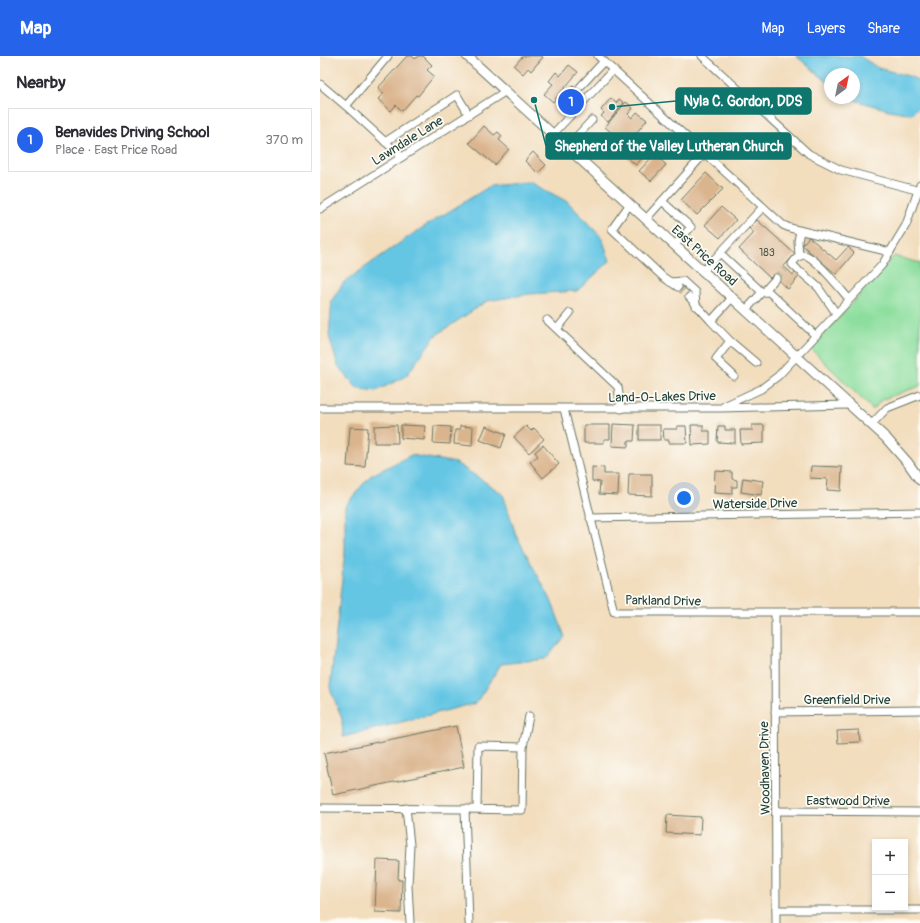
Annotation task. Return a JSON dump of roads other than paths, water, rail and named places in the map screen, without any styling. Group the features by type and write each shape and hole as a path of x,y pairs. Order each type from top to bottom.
{"main road":[{"name":"East Price Road","path":"467,56 871,425 908,463 920,480"}],"street":[{"path":"346,106 388,56"},
{"path":"702,56 809,154 841,170 920,189"},
{"path":"580,87 601,59 783,225 800,231 890,252"},
{"path":"553,134 613,70"},
{"path":"320,84 402,157"},
{"name":"Lawndale Lane","path":"320,209 506,91"},
{"path":"385,142 457,95 469,115"},
{"path":"568,147 592,120"},
{"path":"646,219 705,154"},
{"name":"Land-O-Lakes Drive","path":"320,408 720,408 761,389 778,376 882,264 906,225 920,189"},
{"path":"662,201 691,226 675,245"},
{"path":"630,204 612,229 670,282 678,287"},
{"path":"703,271 763,207"},
{"path":"799,256 798,241 800,231"},
{"path":"720,253 764,292 769,292 815,335"},
{"path":"836,313 818,288 800,271 789,266 799,256 803,255 812,258 849,299"},
{"path":"746,310 776,278"},
{"path":"670,282 682,281 695,292 696,306"},
{"path":"689,297 730,341 756,363"},
{"path":"711,321 732,298"},
{"path":"557,329 570,313"},
{"path":"547,320 618,387 621,409"},
{"path":"730,341 716,359 734,376"},
{"path":"871,425 887,408 920,395"},
{"path":"720,408 848,405"},
{"name":"Parkland Drive","path":"564,409 614,612 775,614 920,612"},
{"name":"Waterside Drive","path":"590,518 920,512"},
{"name":"Woodhaven Drive","path":"775,614 777,811 776,923"},
{"name":"Greenfield Drive","path":"775,712 920,710"},
{"path":"320,808 522,810 523,747 529,716"},
{"path":"476,809 478,746 523,747"},
{"path":"406,808 410,845 408,885 410,923"},
{"path":"465,809 469,923"},
{"name":"Eastwood Drive","path":"777,811 920,812"},
{"path":"776,910 920,910"}],"water":[{"path":"796,56 860,56 878,68 912,77 920,83 920,106 912,114 889,110 860,102 860,68 824,68 824,79"},
{"path":"530,182 568,202 602,238 610,261 577,291 529,294 487,301 435,336 406,376 376,391 358,389 338,366 329,336 332,300 344,282 414,233 490,186"},
{"path":"411,455 456,463 503,494 516,535 551,600 565,637 545,659 501,664 476,703 343,737 342,719 330,688 345,551 345,506 370,476"}],"tunnel":[{"path":"776,278 786,268"},
{"path":"678,287 689,297"}],"place":[{"name":"Shepherd of the Valley Lutheran Church","path":"534,100"},
{"name":"Benavides Driving School","path":"571,102"},
{"name":"Nyla C. Gordon, DDS","path":"612,107"}]}
